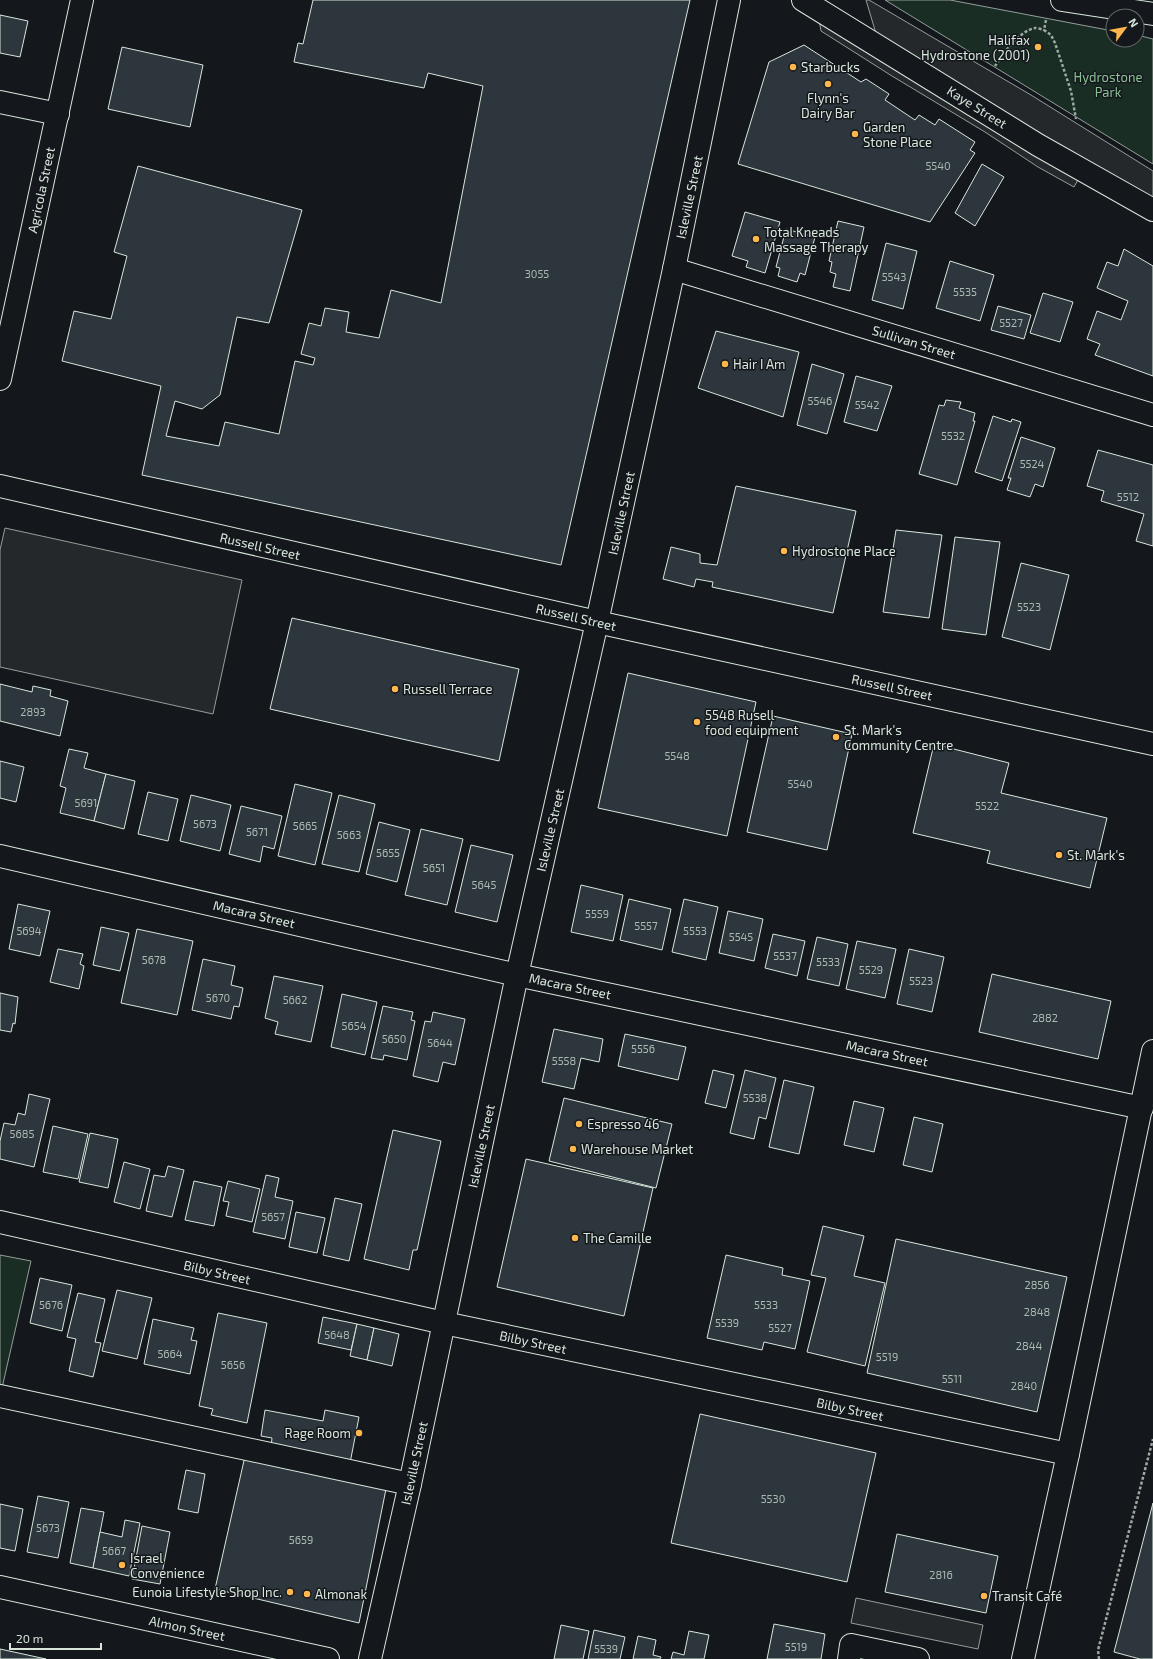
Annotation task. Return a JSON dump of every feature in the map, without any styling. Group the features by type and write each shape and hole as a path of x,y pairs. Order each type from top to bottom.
{"street":[{"name":"Agricola Street","path":"0,379 82,0"},
{"name":"Isleville Street","path":"370,1659 410,1484 517,975 597,622 674,269 729,0"},
{"name":"Kaye Street","path":"802,0 1038,145 1153,210"},
{"path":"1062,0 1153,14"},
{"path":"0,102 58,114"},
{"name":"Sullivan Street","path":"674,269 1153,415"},
{"name":"Russell Street","path":"0,486 597,622 1153,744"},
{"name":"Macara Street","path":"0,856 517,975 1142,1108"},
{"path":"1023,1659 1153,1051"},
{"name":"Bilby Street","path":"0,1222 444,1323 1068,1454"},
{"path":"0,1396 410,1484"},
{"name":"Almon Street","path":"0,1587 328,1659"},
{"path":"849,1659 851,1646 879,1655 918,1659"}],"path":[{"path":"1044,30 1046,16"},
{"path":"995,66 1007,49 1025,32 1035,28 1044,30 1051,35 1055,43 1071,91 1076,119"},
{"path":"1099,1659 1098,1650 1153,1439"}],"green space":[{"name":"Hydrostone Park","path":"885,0 950,0 1105,29 1105,48 1145,48 1145,37 1153,39 1153,164"},
{"path":"0,1255 31,1261 2,1388 0,1388"}],"shaded area":[{"path":"866,0 869,0 1031,95 1153,171 1153,210 1083,171 1074,187 1038,167 985,132 821,31 817,9 880,47"},
{"path":"5,528 242,580 213,714 0,667 0,550"},
{"path":"856,1598 983,1625 978,1649 851,1623"}],"building":[{"path":"313,0 690,0 561,565 142,475 161,386 62,361 74,311 111,319 127,256 114,252 138,166 302,210 269,323 237,317 220,395 202,409 175,401 166,436 219,446 225,422 279,434 295,361 313,365 315,358 301,354 309,323 321,326 325,308 349,312 346,332 379,338 391,290 441,303 483,86 428,73 424,88 294,62 298,43 303,44"},
{"path":"0,15 28,21 20,57 0,53"},
{"name":"Garden Stone Place","path":"804,45 861,82 866,79 889,94 885,100 915,120 919,115 935,125 939,119 975,142 970,150 975,153 930,222 738,164 769,62"},
{"path":"122,47 203,65 190,127 108,109"},
{"path":"982,164 1004,177 975,226 955,213"},
{"name":"Total Kneads Massage Therapy","path":"745,212 780,222 765,273 746,267 748,261 732,256"},
{"path":"838,221 864,227 850,291 833,287 836,274 830,272 832,262 829,261"},
{"path":"786,229 815,237 805,275 800,273 797,282 778,276 780,268 776,267"},
{"path":"886,243 917,251 903,309 872,300"},
{"path":"1124,249 1153,266 1153,376 1095,355 1100,344 1087,339 1097,311 1121,320 1128,301 1097,288 1107,262 1118,266"},
{"path":"950,261 994,275 980,321 936,308"},
{"path":"1043,293 1073,302 1060,342 1030,333"},
{"path":"998,306 1031,315 1024,339 991,330"},
{"path":"716,331 799,352 783,417 698,388"},
{"path":"812,364 844,374 827,434 797,425"},
{"path":"856,376 892,386 877,431 844,422"},
{"path":"946,400 961,402 959,408 975,413 973,421 975,421 957,485 919,474 939,405 944,406"},
{"path":"993,416 1011,422 1012,419 1021,422 1002,481 975,472"},
{"path":"1021,437 1055,448 1043,487 1035,484 1030,497 1007,490 1011,478 1008,478"},
{"path":"1098,450 1153,465 1153,546 1136,541 1144,514 1101,501 1104,491 1087,486"},
{"name":"Hydrostone Place","path":"736,486 856,511 833,613 712,587 713,582 696,579 694,587 663,579 671,547 700,554 700,563 717,565"},
{"path":"896,530 942,535 929,618 883,612"},
{"path":"955,537 1000,542 986,635 942,629"},
{"path":"1021,563 1069,575 1050,650 1002,637"},
{"name":"Russell Terrace","path":"292,618 519,669 499,761 270,709"},
{"path":"628,673 756,702 727,836 598,808"},
{"path":"0,684 32,692 33,686 51,690 50,696 68,701 60,736 0,721"},
{"path":"773,716 852,734 827,850 747,832"},
{"path":"934,744 1009,763 1001,793 1107,818 1090,888 987,863 990,851 913,833"},
{"path":"69,749 88,753 84,768 106,774 94,821 60,813 66,788 60,786"},
{"path":"0,761 24,767 16,802 0,798"},
{"path":"106,774 135,781 124,829 94,821"},
{"path":"295,784 332,793 315,865 278,856"},
{"path":"148,792 178,799 168,841 138,834"},
{"path":"191,795 231,805 220,851 180,841"},
{"path":"339,795 375,804 359,872 322,864"},
{"path":"241,806 282,816 274,849 263,846 260,862 229,854"},
{"path":"379,822 410,830 397,882 366,874"},
{"path":"421,829 463,839 447,905 405,895"},
{"path":"471,845 513,855 497,922 455,912"},
{"path":"581,885 623,895 613,941 571,932"},
{"path":"629,899 671,909 662,950 620,940"},
{"path":"684,899 718,907 706,960 672,952"},
{"path":"18,904 50,911 40,956 9,949"},
{"path":"728,911 763,919 754,961 719,953"},
{"path":"101,927 129,933 120,971 93,965"},
{"path":"137,929 193,941 177,1015 121,1003"},
{"path":"773,934 805,941 797,976 765,968"},
{"path":"817,937 848,944 839,986 807,979"},
{"path":"857,941 896,949 885,998 846,989"},
{"path":"58,949 83,954 80,964 84,966 79,989 50,982"},
{"path":"909,949 944,957 932,1012 897,1004"},
{"path":"203,959 235,966 231,985 243,988 239,1007 234,1006 231,1019 192,1010"},
{"path":"992,974 1111,1001 1098,1059 979,1032"},
{"path":"274,976 323,986 311,1042 275,1034 278,1022 265,1018"},
{"path":"0,993 18,997 15,1024 13,1023 11,1032 0,1030"},
{"path":"342,994 377,1002 365,1055 331,1047"},
{"path":"383,1006 413,1012 411,1020 415,1021 407,1060 384,1055 383,1060 371,1058"},
{"path":"433,1012 465,1019 455,1065 443,1062 438,1082 413,1076 425,1021 431,1022"},
{"path":"554,1029 603,1039 599,1062 581,1058 574,1089 542,1082"},
{"path":"625,1034 686,1047 678,1080 618,1066"},
{"path":"713,1070 734,1075 726,1108 705,1103"},
{"path":"745,1070 776,1078 766,1119 759,1117 754,1139 730,1133"},
{"path":"784,1080 814,1087 799,1154 769,1147"},
{"path":"29,1094 50,1099 34,1167 0,1159 0,1141 4,1123 15,1125 18,1113 25,1115"},
{"path":"564,1098 672,1124 656,1188 549,1161"},
{"path":"854,1101 884,1108 874,1152 844,1145"},
{"path":"914,1117 943,1124 932,1172 903,1165"},
{"path":"53,1126 88,1134 78,1179 43,1172"},
{"path":"393,1130 441,1141 417,1250 413,1250 409,1270 364,1259"},
{"path":"90,1133 118,1139 108,1188 79,1182"},
{"name":"The Camille","path":"526,1159 653,1188 624,1316 497,1287"},
{"path":"124,1162 150,1169 140,1209 114,1202"},
{"path":"168,1166 184,1170 172,1217 146,1211 154,1175 165,1177"},
{"path":"266,1175 279,1178 275,1197 293,1201 285,1239 253,1232"},
{"path":"194,1181 222,1187 214,1226 185,1220"},
{"path":"228,1181 260,1189 252,1222 226,1216 229,1202 223,1201"},
{"path":"335,1198 362,1204 349,1261 323,1255"},
{"path":"296,1212 325,1218 317,1253 289,1247"},
{"path":"823,1226 864,1236 854,1276 885,1283 865,1366 807,1352 826,1278 811,1275"},
{"path":"896,1239 1067,1277 1037,1412 867,1373"},
{"path":"726,1255 783,1268 782,1275 810,1281 795,1349 764,1342 762,1350 707,1338"},
{"path":"40,1278 72,1285 62,1331 30,1323"},
{"path":"117,1290 152,1298 137,1359 102,1351"},
{"path":"78,1293 105,1299 95,1342 101,1343 93,1377 69,1371 76,1339 67,1337"},
{"path":"218,1313 267,1323 247,1423 211,1415 213,1409 199,1406"},
{"path":"323,1317 357,1324 351,1350 318,1343"},
{"path":"153,1319 194,1328 191,1340 197,1341 190,1374 144,1364"},
{"path":"357,1324 374,1328 367,1360 350,1356"},
{"path":"374,1328 399,1334 392,1366 367,1360"},
{"path":"265,1410 323,1421 325,1410 359,1417 350,1463 271,1447 272,1438 261,1436"},
{"path":"700,1414 876,1453 847,1582 671,1543"},
{"path":"245,1456 386,1489 359,1623 215,1589"},
{"path":"186,1470 205,1474 198,1513 178,1509"},
{"path":"38,1496 69,1502 58,1558 27,1552"},
{"path":"1153,1503 1153,1659 1140,1659 1114,1652"},
{"path":"0,1504 23,1509 15,1551 0,1548"},
{"path":"81,1508 104,1512 93,1568 70,1563"},
{"path":"125,1520 140,1523 129,1576 93,1568 100,1532 122,1537"},
{"path":"142,1526 170,1532 160,1584 132,1579"},
{"path":"897,1534 998,1556 986,1613 885,1592"},
{"path":"774,1624 825,1634 821,1659 767,1659"},
{"path":"561,1625 589,1631 583,1659 554,1659"},
{"path":"594,1630 625,1637 620,1659 588,1659"},
{"path":"689,1631 709,1635 704,1659 671,1659 673,1652 684,1655"},
{"path":"638,1636 656,1640 653,1655 661,1657 660,1659 633,1659"},
{"path":"0,1649 46,1659 0,1659"}],"place":[{"name":"Halifax Hydrostone (2001)","path":"1038,47"},
{"name":"Starbucks","path":"793,67"},
{"name":"Flynn's Dairy Bar","path":"828,84"},
{"name":"Garden Stone Place","path":"855,134"},
{"name":"Total Kneads Massage Therapy","path":"756,239"},
{"name":"Hair I Am","path":"725,364"},
{"name":"Hydrostone Place","path":"784,551"},
{"name":"Russell Terrace","path":"395,689"},
{"name":"5548 Rusell food equipment","path":"697,722"},
{"name":"St. Mark's Community Centre","path":"836,737"},
{"name":"St. Mark's","path":"1059,855"},
{"name":"Espresso 46","path":"579,1124"},
{"name":"Warehouse Market","path":"573,1149"},
{"name":"The Camille","path":"575,1238"},
{"name":"Rage Room","path":"359,1433"},
{"name":"Israel Convenience","path":"122,1565"},
{"name":"Eunoia Lifestyle Shop Inc.","path":"290,1592"},
{"name":"Almonak","path":"307,1594"},
{"name":"Transit Café","path":"984,1596"}]}
